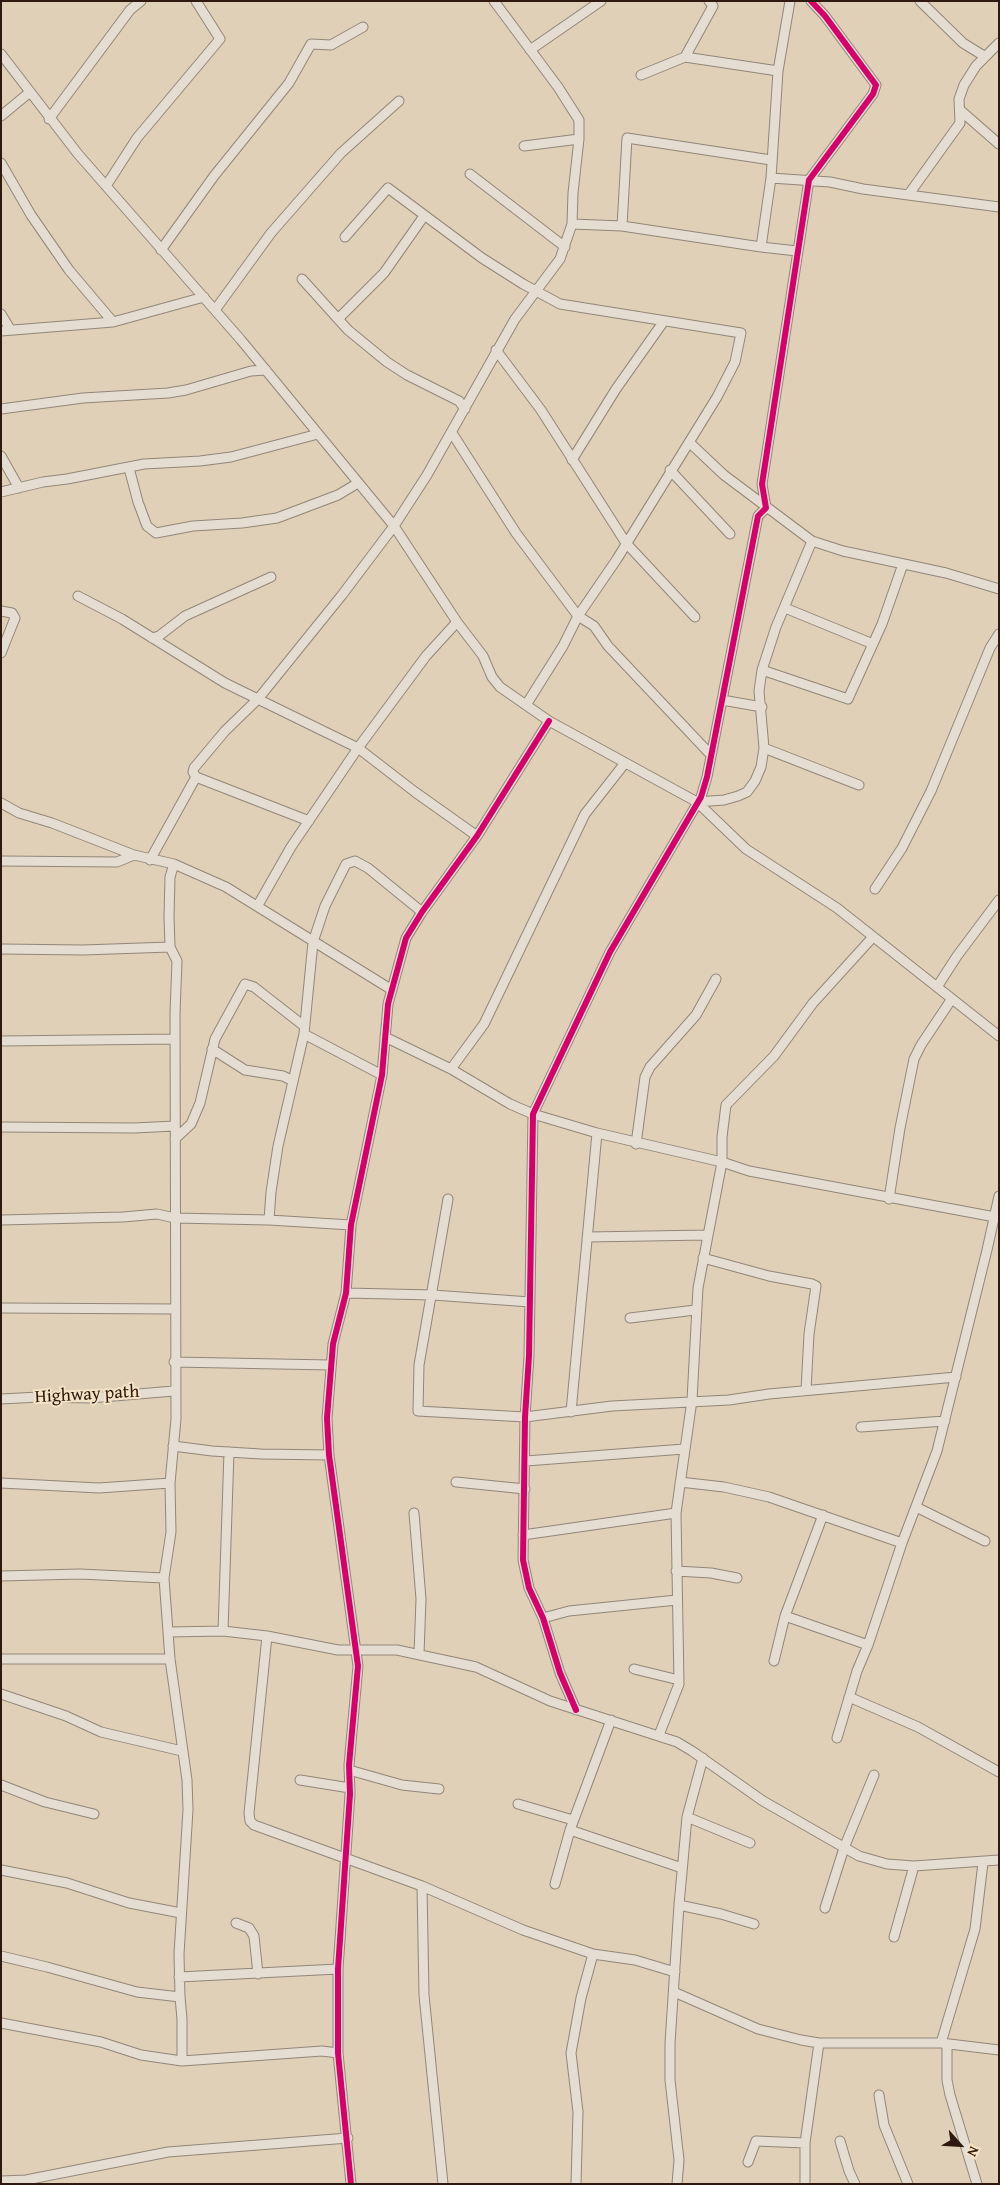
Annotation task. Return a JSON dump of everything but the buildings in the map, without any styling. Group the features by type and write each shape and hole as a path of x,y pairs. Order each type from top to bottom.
{"street":[{"path":"49,119 130,10 141,1"},
{"path":"106,186 138,138 220,39 196,1"},
{"path":"308,821 196,777 193,772 197,764 258,699 342,595 394,526 452,433 496,350 515,319 560,259 572,224 572,194 580,127 574,111 494,1"},
{"path":"530,50 601,1"},
{"path":"685,57 713,6 709,1"},
{"path":"761,246 771,178 778,71 790,1"},
{"path":"766,508 762,484 785,325 794,291 797,251 809,180 873,94 876,85 825,16 811,1"},
{"path":"920,1 963,43 984,56"},
{"path":"161,250 214,176 289,83 312,44 331,44 363,27"},
{"path":"909,194 960,124 959,99 964,85 984,56 999,43"},
{"path":"1,54 49,119 266,370 394,526 457,622 483,656 496,682 526,706 549,721 697,802 746,849 837,908 872,938 999,1036"},
{"path":"641,75 685,57 778,71"},
{"path":"1,116 30,92"},
{"path":"215,310 271,233 341,153 399,101"},
{"path":"960,110 999,144"},
{"path":"622,226 628,138 771,160"},
{"path":"524,146 579,140"},
{"path":"1,163 31,215 69,270 113,322"},
{"path":"470,174 565,247"},
{"path":"771,178 830,182 863,189 999,207"},
{"path":"345,237 388,188 482,258 560,304 741,333 735,362 690,443 670,470 626,543 578,616 563,646 526,706"},
{"path":"339,318 384,273 424,216"},
{"path":"572,224 622,226 797,251"},
{"path":"302,279 348,330 387,362 407,375 459,401 464,409"},
{"path":"1,314 6,330 113,322 204,297"},
{"path":"572,460 616,388 664,321"},
{"path":"496,350 541,410 626,543 695,617"},
{"path":"1,409 83,398 177,392 251,371 266,370"},
{"path":"459,401 469,400"},
{"path":"452,433 516,533 578,616 594,626 608,646 711,755"},
{"path":"1,492 42,482 129,468 231,457 318,434"},
{"path":"690,443 724,475 812,541 843,551 946,573 999,590"},
{"path":"1,456 19,488"},
{"path":"129,468 147,526 156,533 193,526 242,523 277,518 338,496 358,483"},
{"path":"670,470 730,534"},
{"path":"576,1710 560,1673 543,1618 524,1574 525,1417 530,1302 533,1114 610,952 703,790 758,516 766,508"},
{"path":"697,802 724,800 747,792 755,781 761,767 764,748 762,707 759,691 762,670 812,541"},
{"path":"762,670 844,699 848,698 873,644 903,564"},
{"path":"157,638 184,616 271,577"},
{"path":"78,596 157,638 225,683 358,748 477,836"},
{"path":"785,608 873,644"},
{"path":"1,611 12,613 15,618 1,653"},
{"path":"258,905 308,821 358,748 426,656 457,622"},
{"path":"875,889 902,848 931,791 990,648 999,634"},
{"path":"722,700 762,707"},
{"path":"351,2184 348,2138 338,2053 338,1969 350,1788 349,1770 358,1666 329,1454 327,1418 330,1366 333,1344 346,1293 351,1225 382,1076 384,1037 392,990 406,938 422,912 477,836 549,721"},
{"path":"764,748 858,785"},
{"path":"451,1069 484,1024 585,814 625,763"},
{"path":"150,860 196,777"},
{"path":"1,803 19,813 52,823 134,856 174,864 226,887 258,905 313,942 392,990"},
{"path":"1,860 118,862 134,856"},
{"path":"269,1220 270,1192 304,1030 313,942 325,906 346,864 355,860 396,889 422,912"},
{"path":"174,864 169,896 170,947 177,961 175,1039 176,1309 174,1362 176,1419 170,1483 170,1532 164,1578 170,1658 188,1810 179,1977 182,2061"},
{"path":"937,987 957,956 999,900"},
{"path":"659,1735 676,1697 679,1680 676,1513 692,1400 695,1310 707,1235 722,1162 722,1137 726,1105 774,1056 813,1003 872,938"},
{"path":"1,950 170,947"},
{"path":"636,1144 645,1077 650,1067 696,1015 716,979"},
{"path":"175,1138 192,1124 202,1094 212,1049 245,984 254,986 304,1030 382,1076"},
{"path":"889,1198 900,1128 914,1059 921,1045 951,1000"},
{"path":"384,1037 451,1069 510,1104 533,1114 636,1144 722,1162 749,1171 995,1216"},
{"path":"1,1041 175,1039"},
{"path":"212,1049 245,1070 283,1076 293,1081"},
{"path":"283,1076 296,1064"},
{"path":"1,1127 114,1128 175,1126"},
{"path":"571,1412 598,1133"},
{"path":"836,1738 945,1421 999,1197"},
{"path":"448,1199 420,1365 418,1411 525,1417 612,1406 692,1400 729,1400 806,1390 956,1377"},
{"path":"1,1220 123,1218 157,1214 175,1218 269,1220 351,1225"},
{"path":"588,1237 707,1235"},
{"path":"703,1258 816,1286 809,1334 806,1390"},
{"path":"346,1293 433,1295 530,1302"},
{"path":"1,1308 176,1309"},
{"path":"630,1318 695,1310"},
{"path":"174,1362 330,1366"},
{"name":"Highway path","path":"1,1399 39,1397 90,1398 174,1391"},
{"path":"861,1427 945,1421"},
{"path":"173,1446 229,1452 329,1454"},
{"path":"526,1461 684,1449"},
{"path":"223,1631 229,1452"},
{"path":"456,1482 525,1489"},
{"path":"680,1482 724,1487 769,1497 902,1543"},
{"path":"1,1483 99,1488 170,1483"},
{"path":"916,1507 985,1541"},
{"path":"523,1535 676,1513"},
{"path":"414,1514 421,1599 419,1654"},
{"path":"774,1661 785,1616 823,1515"},
{"path":"676,1571 711,1573 737,1578"},
{"path":"1,1576 80,1574 164,1578"},
{"path":"543,1618 570,1611 677,1600"},
{"path":"785,1616 868,1645"},
{"path":"169,1632 223,1631 267,1636 314,1647 338,1650 397,1650 476,1668 576,1710 659,1735 685,1746 763,1801 859,1856 887,1864 914,1866 983,1863 999,1860"},
{"path":"267,1636 250,1821 261,1830 344,1857 422,1886 523,1930 593,1954 635,1960 675,1972"},
{"path":"1,1659 146,1660 170,1658"},
{"path":"634,1669 679,1680"},
{"path":"1,1694 66,1716 101,1732 182,1751"},
{"path":"850,1697 918,1726 999,1772"},
{"path":"555,1884 570,1830 611,1720"},
{"path":"677,2184 679,2160 670,2080 678,1906 688,1817 703,1758"},
{"path":"349,1770 402,1785 440,1789"},
{"path":"825,1908 844,1848 874,1775"},
{"path":"300,1780 350,1788"},
{"path":"1,1785 45,1802 94,1814"},
{"path":"518,1804 551,1816 574,1820"},
{"path":"688,1817 750,1843"},
{"path":"570,1830 682,1868"},
{"path":"977,2184 950,2095 944,2043 975,1929 983,1863"},
{"path":"894,1937 914,1866"},
{"path":"1,1870 67,1883 128,1903 181,1913"},
{"path":"422,1886 424,1995 442,2184"},
{"path":"678,1906 721,1914 754,1924"},
{"path":"236,1923 249,1928 254,1936 258,1974"},
{"path":"576,2184 578,2112 571,2053 581,1998 593,1954"},
{"path":"1,1956 138,1992 180,1997"},
{"path":"179,1977 338,1969"},
{"path":"674,1992 758,2029 819,2043 944,2043 999,2050"},
{"path":"1,2023 101,2042 141,2055 182,2061 322,2051 338,2053"},
{"path":"805,2184 805,2143 819,2043"},
{"path":"879,2095 884,2125 908,2184"},
{"path":"1,2181 26,2180 168,2152 348,2138"},
{"path":"748,2162 756,2141 805,2143"},
{"path":"840,2142 855,2184"}],"cycle path":[{"path":"576,1710 560,1673 543,1618 529,1588 523,1560 533,1114 610,952 701,797 707,777 758,516 766,508 762,484 809,180 873,94 876,85 825,16 811,1"},
{"path":"351,2184 338,2053 338,1969 350,1794 349,1765 358,1666 329,1455 327,1418 333,1344 346,1293 351,1225 382,1075 388,1004 406,938 422,912 477,836 549,721"}]}
